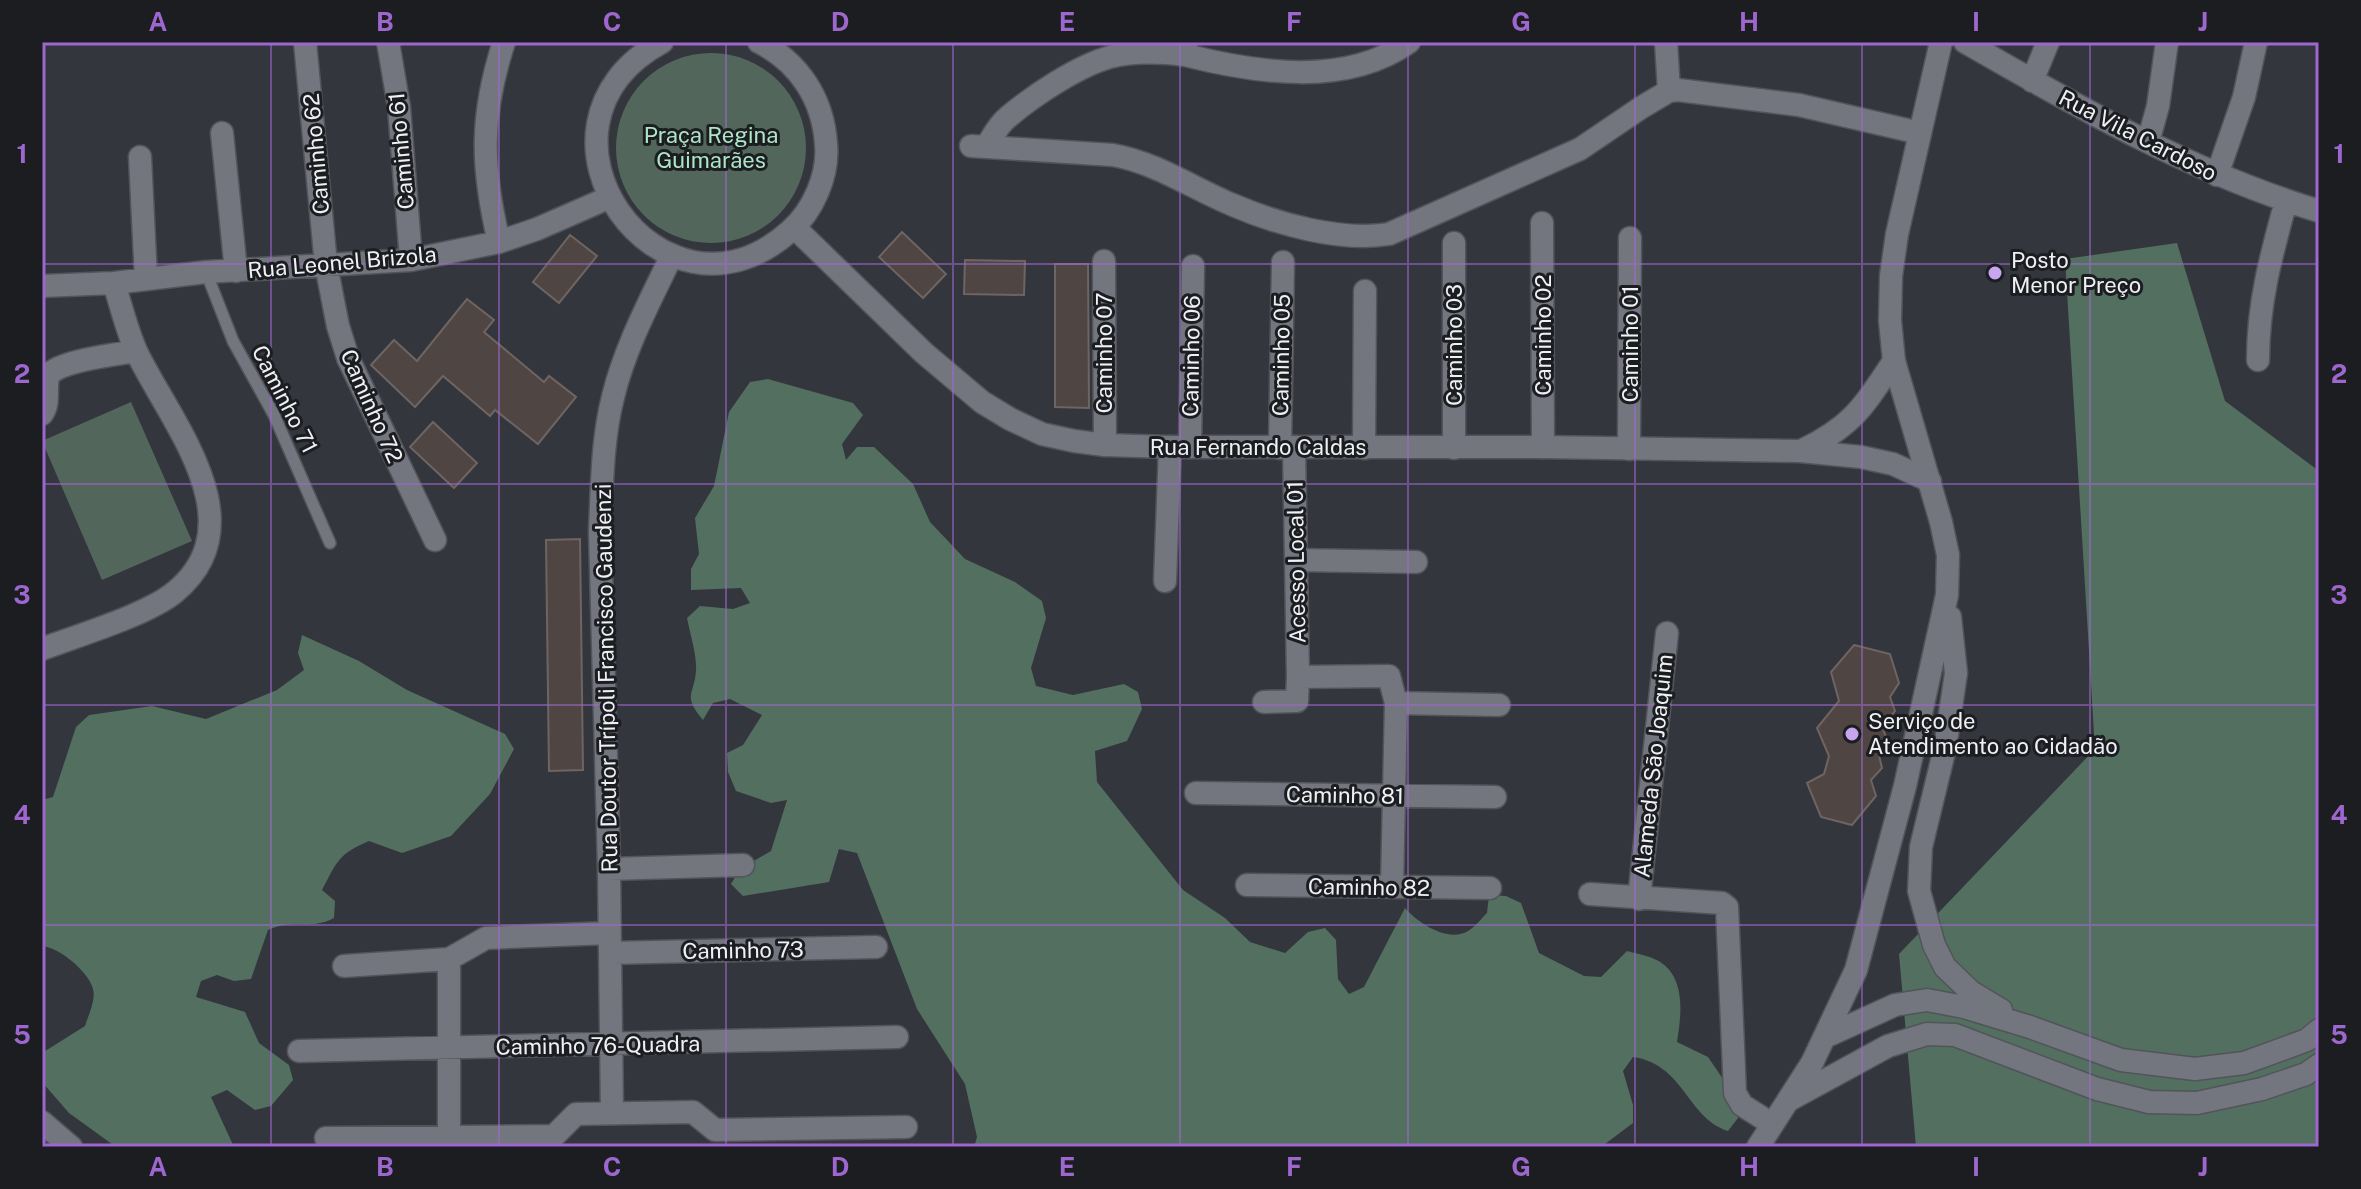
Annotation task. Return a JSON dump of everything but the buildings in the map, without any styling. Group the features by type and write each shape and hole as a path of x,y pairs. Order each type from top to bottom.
{"street":[{"name":"Caminho 62","path":"305,42 326,265"},
{"name":"Caminho 61","path":"388,42 399,107 411,260"},
{"path":"499,242 486,174 484,140 496,67 504,42"},
{"path":"662,42 623,72 602,112 597,141 599,170 608,198 620,216 652,246 694,261 718,262 761,252 794,227 812,204 823,176 827,147 823,118 812,90 794,67 769,44"},
{"path":"1409,42 1371,63 1336,70 1302,72 1224,65 1185,48 1114,56 1063,80 1009,116 979,146 1135,159 1234,206 1277,221 1367,238 1402,229 1580,149 1669,91 1690,89 1799,105 1920,133"},
{"path":"1666,42 1669,91"},
{"path":"1941,42 1897,234 1891,276 1890,321 1894,361 1930,481 1948,555 1947,595 1956,673 1945,748 1921,847 1919,891 1934,945 1945,967 1971,992 2030,1027"},
{"name":"Rua Vila Cardoso","path":"1965,42 2032,81 2217,175 2319,211"},
{"path":"2032,81 2048,42"},
{"path":"2148,142 2161,92 2167,42"},
{"path":"2217,175 2240,110 2256,42"},
{"path":"222,133 236,271"},
{"path":"140,157 146,279"},
{"name":"Rua Leonel Brizola","path":"42,286 114,283 206,272 411,260 499,242 608,198"},
{"path":"2258,360 2261,305 2286,201"},
{"name":"Caminho 02","path":"1542,223 1543,447"},
{"name":"Rua Fernando Caldas","path":"794,227 924,353 982,402 1042,434 1105,445 1180,447 1800,451 1861,457 1893,464 1930,481"},
{"name":"Caminho 01","path":"1629,449 1630,238"},
{"name":"Caminho 03","path":"1454,243 1454,448"},
{"name":"Rua Doutor Trípoli Francisco Gaudenzi","path":"612,1113 600,531 602,486 612,399 631,340 672,255"},
{"name":"Caminho 07","path":"1104,261 1105,445"},
{"name":"Caminho 05","path":"1283,262 1287,448"},
{"name":"Caminho 72","path":"326,265 348,358 435,540"},
{"name":"Caminho 06","path":"1165,581 1180,447 1193,266"},
{"path":"42,649 157,603 174,593 189,578 207,551 211,534 210,512 198,466 136,351 114,283"},
{"path":"1364,448 1365,291"},
{"path":"42,414 46,409 48,378 55,369 136,351"},
{"name":"Rua Fernando Caldas","path":"1800,451 1832,436 1848,423 1894,361"},
{"path":"1848,423 1861,457"},
{"name":"Acesso Local 01","path":"1287,448 1296,560 1298,677"},
{"path":"1296,560 1416,562"},
{"path":"1758,1147 1825,1037 1856,970 1905,786 1947,595"},
{"name":"Alameda São Joaquim","path":"1639,899 1667,633"},
{"path":"1264,702 1297,701 1298,677 1389,676 1396,703 1392,887"},
{"path":"1396,703 1499,705"},
{"name":"Caminho 81","path":"1196,793 1495,797"},
{"path":"609,869 743,865"},
{"name":"Caminho 82","path":"1247,885 1490,888"},
{"name":"Alameda São Joaquim","path":"1590,894 1722,903 1727,907 1735,1093 1742,1105 1772,1124"},
{"name":"Caminho 73","path":"344,966 449,959 486,938 876,947"},
{"path":"449,959 449,1137"},
{"path":"1825,1037 1895,1005 1927,1000 1964,1007 2030,1027 2121,1060 2195,1069 2244,1063 2307,1040 2319,1030"},
{"path":"1787,1100 1888,1046 1927,1034 1955,1035 2097,1089 2149,1102 2197,1103 2262,1089 2306,1074 2319,1065"},
{"name":"Caminho 76-Quadra","path":"299,1051 897,1037"},
{"path":"326,1138 554,1136 576,1114 612,1113 693,1112 715,1130 906,1127"},
{"path":"42,1122 71,1147"}],"lane":[{"name":"Caminho 71","path":"206,272 233,341 274,415 330,543"}],"green space":[{"name":"Praça Regina Guimarães","path":"711,53 730,54 748,60 778,81 799,111 805,129 805,167 799,185 778,215 748,236 730,242 711,243 692,242 674,236 644,215 623,185 617,167 616,148 617,129 623,111 644,81 674,60 692,54"},
{"path":"2177,243 2225,401 2319,471 2319,1147 1916,1147 1899,954 2095,749 2065,259"},
{"path":"768,379 853,403 863,415 842,444 846,460 857,447 874,447 913,484 930,522 965,559 1015,582 1042,601 1046,618 1031,668 1036,686 1073,695 1124,684 1138,692 1142,709 1127,741 1095,751 1097,782 1183,890 1225,918 1250,942 1285,953 1308,932 1325,928 1336,940 1338,979 1349,994 1364,987 1405,908 1434,930 1460,934 1471,929 1487,913 1489,895 1506,896 1521,903 1539,953 1584,976 1601,977 1627,951 1656,959 1670,971 1679,990 1677,1042 1708,1057 1738,1101 1738,1118 1728,1131 1703,1115 1664,1070 1633,1057 1623,1071 1633,1105 1633,1123 1601,1147 974,1147 977,1137 965,1084 917,1009 857,853 839,849 829,882 743,896 731,884 740,869 771,851 787,800 771,803 736,791 728,772 727,753 743,745 762,715 730,699 713,703 703,720 691,700 696,665 687,618 700,606 733,609 750,603 741,588 691,590 691,569 699,554 695,518 714,486 729,412 750,382"},
{"path":"131,402 192,541 102,580 42,441"},
{"path":"302,635 359,661 407,690 505,734 514,749 490,794 451,836 402,853 369,841 351,850 335,866 322,890 335,901 334,918 317,924 286,925 268,930 251,979 234,981 217,975 201,981 196,997 245,1012 259,1043 289,1065 293,1080 271,1106 255,1110 227,1090 211,1097 234,1147 116,1147 69,1113 42,1082 42,1053 85,1026 94,993 86,975 72,962 57,951 42,946 42,800 53,797 76,727 89,715 152,706 206,719 277,690 304,670 298,653"}],"place":[{"name":"Posto Menor Preço","path":"1995,273"},
{"name":"Serviço de Atendimento ao Cidadão","path":"1852,734"}]}
